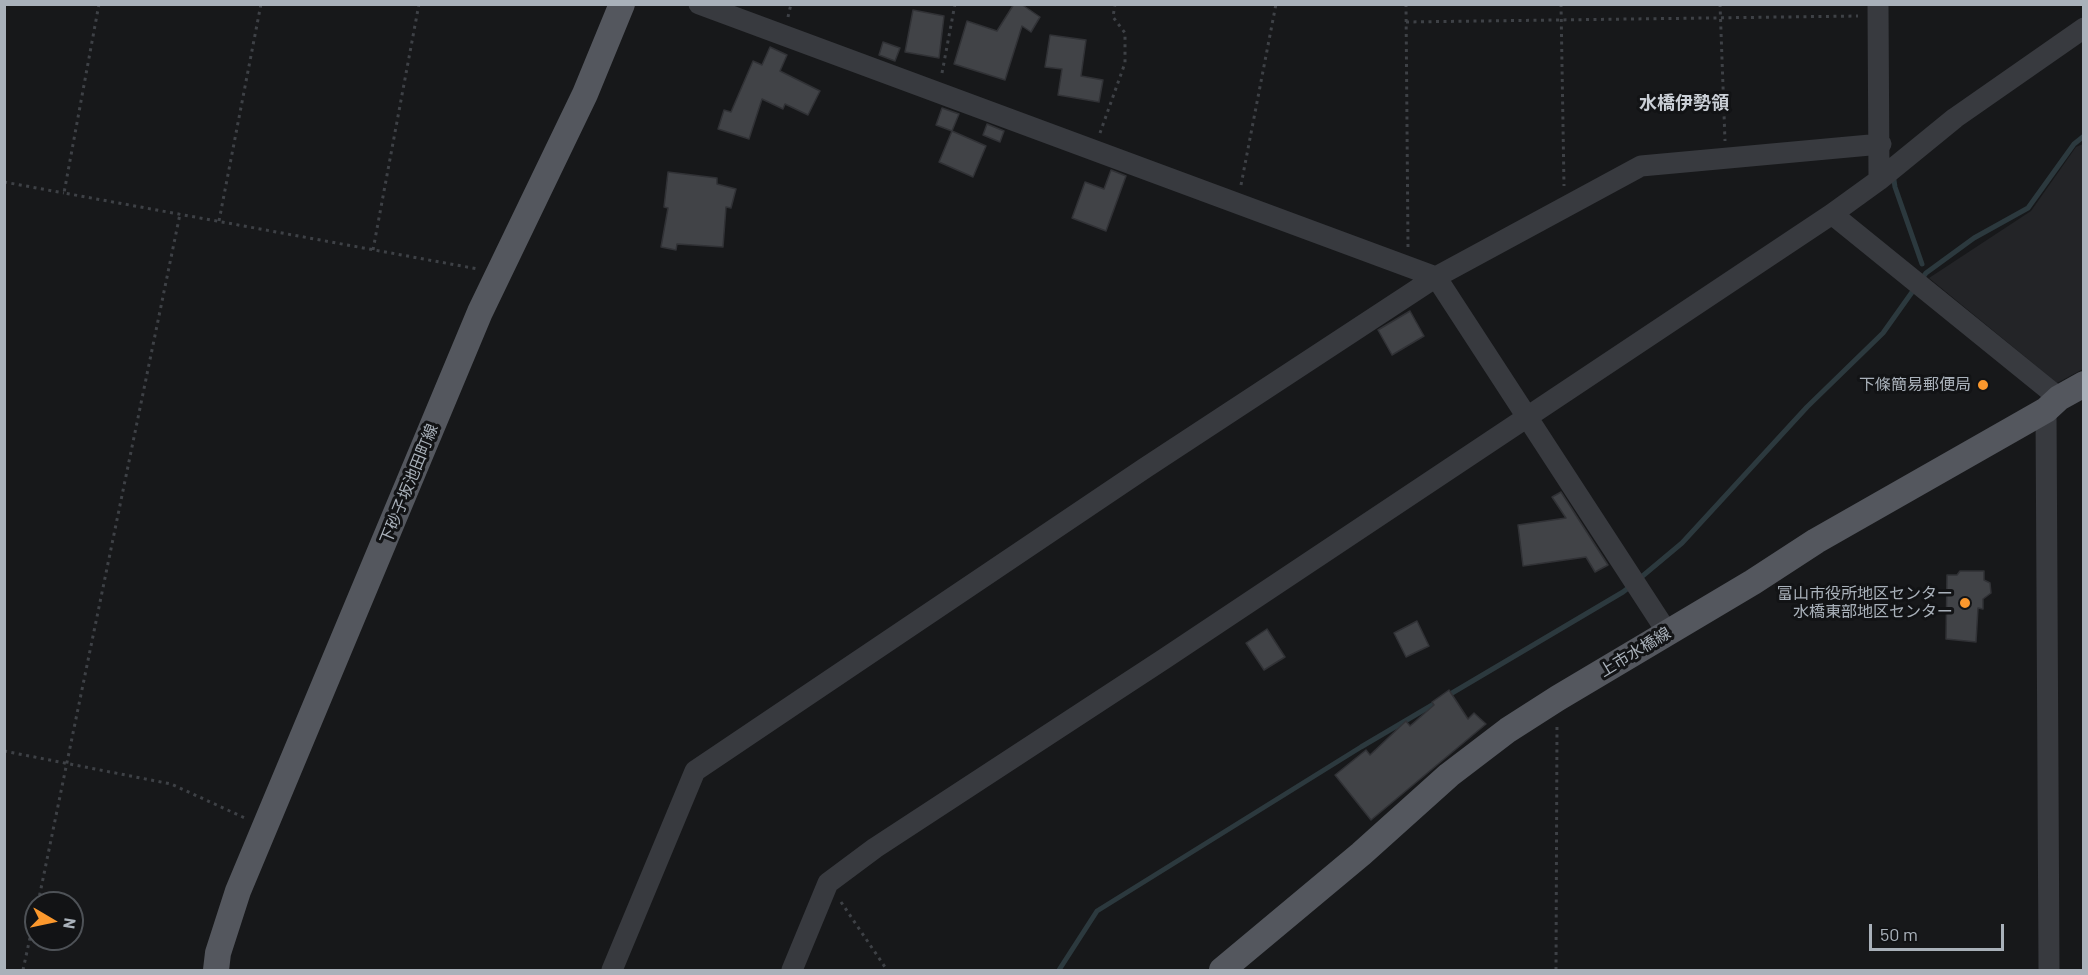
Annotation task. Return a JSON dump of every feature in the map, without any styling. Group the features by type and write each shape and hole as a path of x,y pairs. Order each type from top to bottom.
{"main road":[{"name":"下砂子坂池田町線","path":"216,970 218,953 238,891 498,272 585,94 622,4"},
{"name":"上市水橋線","path":"1222,970 1361,854 1449,775 1508,730 1753,582 1816,541 2084,384"}],"street":[{"path":"699,4 1093,152 1436,277 1667,632"},
{"path":"1878,10 1880,180"},
{"path":"792,970 828,883 875,848 1164,659 1832,214 1880,180 1955,118 2084,28"},
{"path":"612,970 695,771 1145,468 1436,277 1641,166 1881,144"},
{"path":"1832,214 2053,404 2049,970"}],"path":[{"path":"64,193 99,4"},
{"path":"219,221 261,4"},
{"path":"373,250 419,4"},
{"path":"938,94 955,4"},
{"path":"1093,152 1125,63 1125,33 1113,16 1115,4"},
{"path":"1238,203 1276,4"},
{"path":"1406,4 1409,267"},
{"path":"1561,4 1564,208"},
{"path":"1720,4 1725,158"},
{"path":"1406,22 1720,18 1878,10"},
{"path":"4,182 498,272"},
{"path":"41,891 180,214"},
{"path":"1557,970 1558,698"},
{"path":"4,751 171,784 266,827"},
{"path":"828,883 887,970"},
{"path":"23,970 27,951"}],"shaded area":[{"path":"2083,144 2083,369 2057,383 1929,278 2031,211 2076,147"}],"building":[{"path":"1014,4 1021,4 1040,17 1031,32 1022,26 1005,80 954,64 967,21 997,31"},
{"path":"913,10 944,16 939,58 905,52"},
{"path":"1050,35 1086,40 1081,76 1103,80 1099,102 1058,95 1062,69 1045,67"},
{"path":"883,42 900,48 895,61 879,55"},
{"path":"770,47 787,55 780,71 820,91 808,115 785,104 783,109 762,99 749,139 718,129 724,110 731,112 753,61 762,65"},
{"path":"942,108 959,114 952,131 936,125"},
{"path":"987,124 1004,131 1000,142 983,135"},
{"path":"952,131 986,146 973,177 939,162"},
{"path":"1111,170 1126,176 1106,231 1072,218 1085,182 1104,189"},
{"path":"668,172 717,178 717,184 736,189 731,208 726,207 723,247 677,244 676,250 661,247 668,208 664,207"},
{"path":"1410,311 1424,336 1392,355 1378,330"},
{"path":"1561,492 1608,565 1595,572 1586,557 1523,566 1518,525 1566,518 1552,497"},
{"name":"富山市役所地区センター 水橋東部地区センター","path":"1960,571 1984,571 1984,580 1990,583 1991,593 1983,599 1983,609 1978,608 1976,642 1946,639 1947,575 1957,575"},
{"path":"1417,621 1429,646 1406,657 1394,633"},
{"path":"1267,629 1285,657 1264,670 1246,643"},
{"path":"1449,690 1468,719 1474,713 1486,724 1371,820 1335,775 1366,750 1370,755 1406,721 1410,726 1434,705 1432,702"}],"waterway":[{"path":"1920,281 1926,273 1974,238 2028,208 2074,144 2084,136"},
{"path":"1893,174 1895,187 1922,264"},
{"path":"1639,579 1682,543 1807,407 1883,333 1915,288"},
{"path":"1447,696 1632,585"},
{"path":"1059,970 1097,911 1439,701"}],"place":[{"name":"下條簡易郵便局","path":"1983,385"},
{"name":"富山市役所地区センター 水橋東部地区センター","path":"1965,603"}],"district":[{"name":"水橋伊勢領","path":"1684,103"}]}
